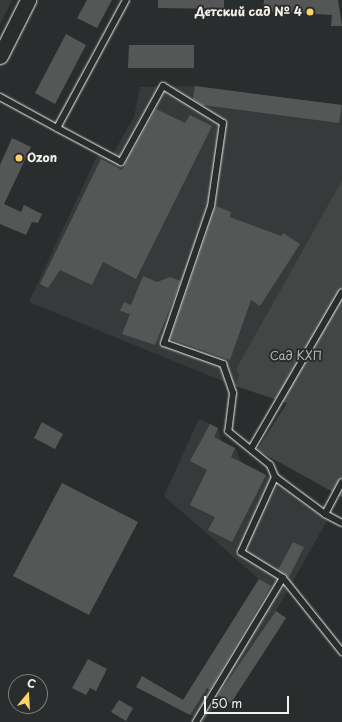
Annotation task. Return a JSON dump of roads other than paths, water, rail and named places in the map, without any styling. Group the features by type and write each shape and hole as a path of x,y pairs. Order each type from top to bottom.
{"street":[{"path":"0,56 28,0"}],"lane":[{"path":"57,128 126,0"},
{"path":"0,97 121,162 162,86 223,123 210,206 164,343 223,364 233,393 228,431 270,465 274,477 325,514 342,523"},
{"path":"251,449 342,292"},
{"path":"274,477 241,552 283,578 342,652"},
{"path":"325,514 342,482"},
{"path":"196,722 283,578"}],"place":[{"name":"Детский сад № 4","path":"310,12"},
{"name":"Ozon","path":"19,158"}],"park label":[{"name":"Сад КХП","path":"296,356"}]}
